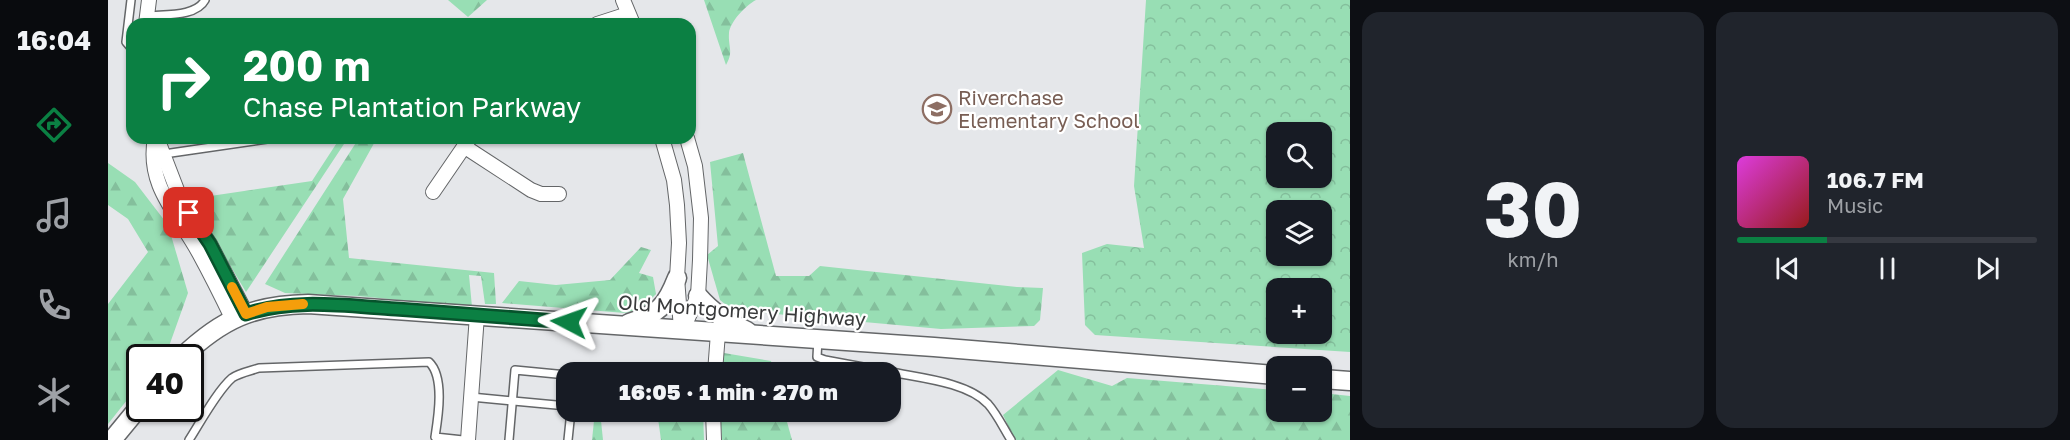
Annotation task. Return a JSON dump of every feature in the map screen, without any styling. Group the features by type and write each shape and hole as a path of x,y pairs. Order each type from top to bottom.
{"street":[{"path":"146,18 149,0"},
{"path":"623,0 631,18"},
{"path":"155,144 153,163 161,190 239,316"},
{"path":"159,144 182,203 210,244 239,316"},
{"path":"434,192 467,144"},
{"path":"471,144 531,190 541,194 560,194"},
{"path":"664,144 674,180 677,205 679,243 677,278 682,331"},
{"path":"682,331 698,296 701,218 695,166 689,144"},
{"path":"619,326 654,314 669,298 677,278"},
{"path":"698,296 724,321 760,336"},
{"name":"Old Montgomery Highway","path":"197,344 212,331 239,316 267,307 308,304 1055,356 1266,374"},
{"path":"468,440 477,315"},
{"path":"716,362 718,333"},
{"path":"1332,380 1350,381"},
{"path":"112,440 127,422"},
{"path":"713,422 714,440"}],"lane":[{"path":"129,18 131,0"},
{"path":"157,18 186,13 206,0"},
{"path":"164,154 233,144"},
{"path":"818,339 817,357 836,362"},
{"path":"189,440 223,390 233,378 244,372 258,368 429,362 435,370 440,405 435,439 463,440"},
{"path":"509,440 515,370 556,374"},
{"path":"901,374 965,389 988,404 1009,439"},
{"path":"471,397 556,405"},
{"path":"568,440 570,422"}],"green space":[{"path":"448,0 487,0 468,17"},
{"path":"704,0 756,0 739,14 732,24 729,33 730,53 726,65"},
{"path":"1146,0 1350,0 1350,352 1095,335 1085,325 1082,253 1107,244 1144,248 1134,186"},
{"path":"336,144 344,144 246,292 190,199 312,181"},
{"path":"355,144 374,144 343,199 349,258 494,273 496,304 485,304 481,276 469,275 472,307 358,296 285,293 265,284"},
{"path":"743,153 776,276 809,276 820,266 1043,288 1040,320 1034,326 941,329 732,310 720,300 707,255 718,246 710,162"},
{"path":"108,163 135,182 168,225 188,293 170,344 126,344 126,401 108,424 108,304 148,252 128,219 108,205"},
{"path":"641,247 651,250 639,273 653,277 656,294 641,309 625,313 502,303 519,281 556,285 610,280"},
{"path":"724,353 771,362 723,362"},
{"path":"1058,370 1112,386 1127,378 1266,389 1266,422 1332,422 1332,394 1350,396 1350,440 1015,440 1003,415"},
{"path":"594,422 601,422 603,440 592,440"},
{"path":"659,422 703,422 704,440 661,440"},
{"path":"721,422 787,422 792,440 722,440"}],"slow traffic":[{"path":"232,287 246,314 267,307 303,304"}],"place":[{"name":"Riverchase Elementary School","path":"937,109"}],"route":[{"path":"189,213 210,244 246,314 267,307 308,304 569,322"}]}
